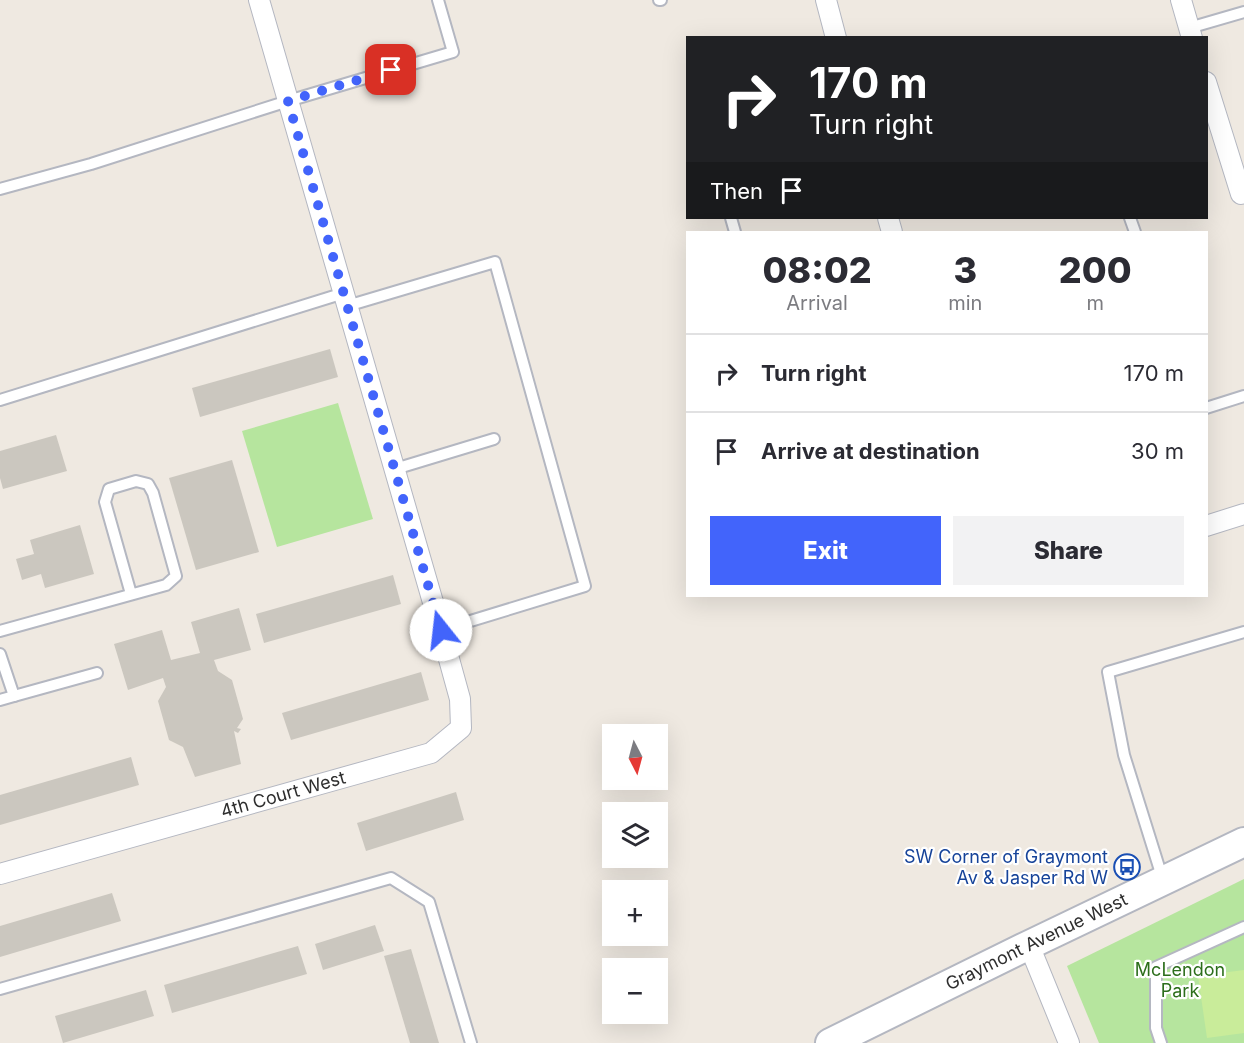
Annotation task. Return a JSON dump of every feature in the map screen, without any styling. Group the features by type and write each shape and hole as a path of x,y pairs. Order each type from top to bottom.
{"main road":[{"name":"Graymont Avenue West","path":"830,1043 1244,842"}],"street":[{"path":"259,0 441,630"},
{"path":"826,0 835,36"},
{"path":"1181,0 1191,33"},
{"path":"1208,88 1242,193"},
{"path":"1208,525 1244,514"},
{"name":"4th Court West","path":"0,874 431,753 461,728 460,699 441,630"},
{"path":"1029,945 1069,1043"}],"lane":[{"path":"0,189 91,164 288,101 453,52 438,0"},
{"path":"1191,33 1244,12"},
{"path":"0,400 196,341 495,262 524,359 585,586 441,630"},
{"path":"1208,407 1244,396"},
{"path":"395,469 494,439"},
{"path":"0,631 165,585 176,576 153,493 148,484 136,482 109,489 105,502 131,594"},
{"path":"1163,881 1124,755 1108,672 1244,632"},
{"path":"0,654 14,696"},
{"path":"0,700 97,673"},
{"path":"0,989 391,878 429,902 471,1043"},
{"path":"1161,1043 1156,1028 1156,966 1244,927"}],"green space":[{"path":"338,403 373,519 277,547 242,431"},
{"name":"McLendon Park","path":"1244,879 1244,1043 1099,1043 1067,966"},
{"path":"1244,970 1244,1033 1207,1038 1198,976"}],"building":[{"path":"330,349 338,377 200,417 192,388"},
{"path":"56,435 67,471 3,489 0,478 0,451"},
{"path":"232,460 259,552 196,570 169,478"},
{"path":"80,525 94,574 45,588 41,574 22,580 16,559 34,554 30,540"},
{"path":"393,575 401,604 264,643 256,614"},
{"path":"239,608 251,650 214,660 218,671 232,680 243,719 237,728 241,729 238,733 234,731 241,764 195,777 183,747 169,740 158,701 166,687 163,678 128,690 114,644 162,630 171,660 200,653 191,622"},
{"path":"421,672 429,700 291,740 282,713"},
{"path":"131,757 139,785 0,825 0,795"},
{"path":"456,792 464,820 366,851 357,823"},
{"path":"112,893 121,921 0,957 0,926"},
{"path":"375,925 384,951 323,970 315,944"},
{"path":"298,946 307,974 172,1013 164,985"},
{"path":"411,949 439,1043 410,1043 384,956"},
{"path":"146,990 154,1016 63,1043 55,1016"}],"place":[{"name":"SW Corner of Graymont Av & Jasper Rd W","path":"1127,867"}],"route":[{"path":"391,70 288,101 441,630"}]}
